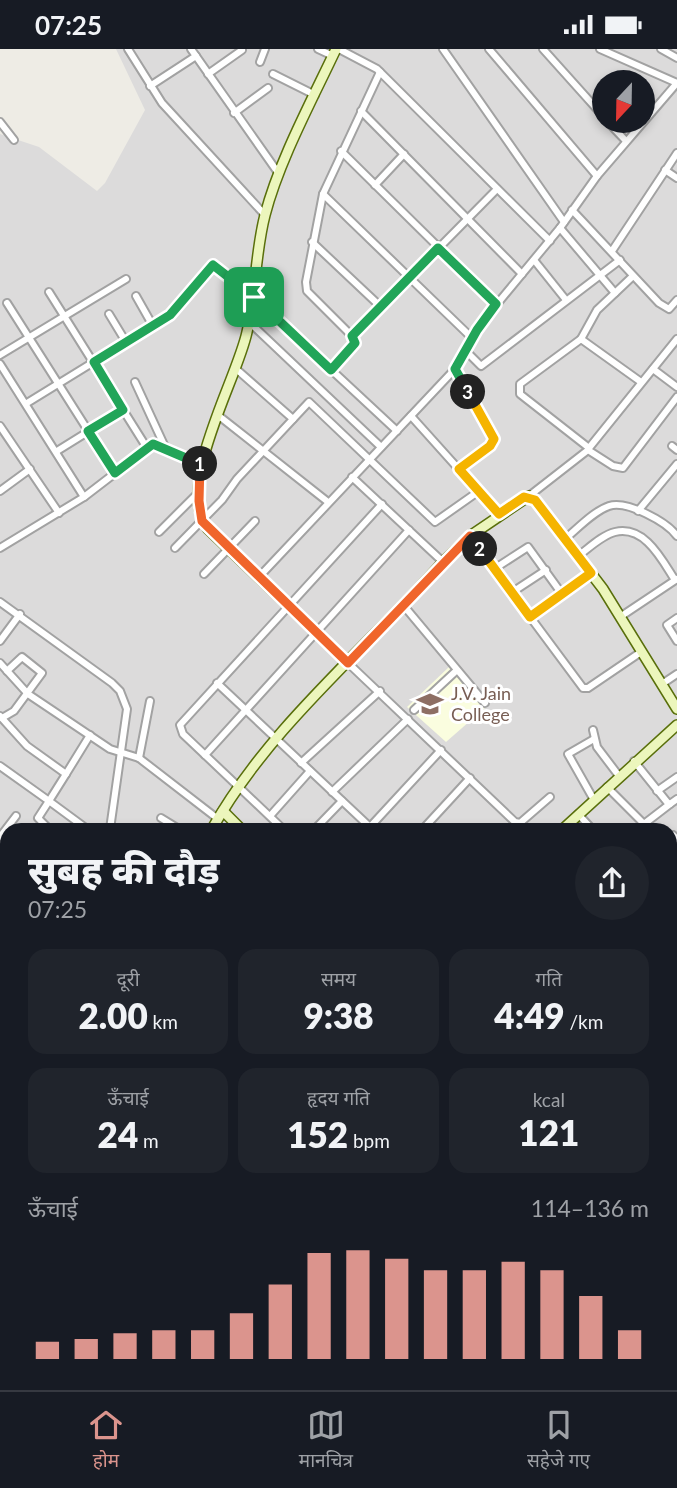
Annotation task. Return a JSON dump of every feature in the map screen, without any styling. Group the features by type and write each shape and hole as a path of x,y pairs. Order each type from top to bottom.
{"street":[{"path":"128,49 150,86 190,136 265,215"},
{"path":"191,49 280,176"},
{"path":"260,62 265,49"},
{"path":"318,49 336,51 380,72 550,241"},
{"path":"443,49 562,225 615,293"},
{"path":"489,49 597,176"},
{"path":"543,49 592,103"},
{"path":"259,577 455,369 472,338 496,304 550,241 597,176 677,83 600,49"},
{"path":"661,49 677,58"},
{"path":"208,74 242,50"},
{"path":"336,51 265,215 249,322 202,465 199,492 202,521 517,823 550,797"},
{"path":"150,86 196,56"},
{"path":"331,370 355,343 352,336 307,291 312,242 323,194 380,72"},
{"path":"274,74 315,95"},
{"path":"234,113 268,88"},
{"path":"361,111 522,274"},
{"path":"0,122 14,140"},
{"path":"619,133 626,141"},
{"path":"341,151 496,304"},
{"path":"612,251 677,153"},
{"path":"375,185 404,154"},
{"path":"665,170 677,178"},
{"path":"352,336 497,189"},
{"path":"323,194 472,338"},
{"path":"572,210 659,303 677,314"},
{"path":"312,242 381,307"},
{"path":"534,260 566,300"},
{"path":"466,351 481,366 620,260"},
{"path":"27,403 178,308 213,265 254,297 397,431"},
{"path":"634,276 594,314 581,339 520,384 518,391 589,449 613,466 623,468 677,397"},
{"path":"0,355 126,279"},
{"path":"49,292 147,448"},
{"path":"136,296 153,326"},
{"path":"669,309 677,300"},
{"path":"7,303 115,473"},
{"path":"109,314 126,342"},
{"path":"249,322 381,447"},
{"path":"581,339 641,382"},
{"path":"215,823 239,786 277,740 443,562 470,536 589,449 677,339"},
{"path":"0,364 84,497"},
{"path":"235,368 293,419"},
{"path":"455,369 494,439 490,446 459,469"},
{"path":"653,369 677,387"},
{"path":"135,382 165,447"},
{"path":"175,548 307,404 313,403 438,522 479,491"},
{"path":"57,451 123,410"},
{"path":"219,415 328,502"},
{"path":"411,416 499,514"},
{"path":"0,426 3,437 30,469 59,513"},
{"path":"0,548 84,497 153,444 202,465"},
{"path":"638,511 677,464"},
{"path":"0,491 30,469"},
{"path":"352,477 443,562"},
{"path":"159,532 199,492"},
{"path":"528,496 535,500 591,573 677,709"},
{"path":"277,823 183,734 180,725 382,504"},
{"path":"565,538 611,505 638,511 667,523 677,536"},
{"path":"204,574 255,521"},
{"path":"205,755 409,530"},
{"path":"578,556 613,532 625,533 648,541 676,580 620,617"},
{"path":"470,536 583,688 588,688 642,652"},
{"path":"494,569 528,547 562,594"},
{"path":"512,593 546,570"},
{"path":"530,617 591,573"},
{"path":"0,602 20,614 120,691 127,709 111,823"},
{"path":"404,606 485,703"},
{"path":"0,641 20,614"},
{"path":"677,618 667,625 677,641"},
{"path":"7,671 22,657 41,671 41,678 13,712 1,717 27,746 65,774"},
{"path":"0,663 27,694 120,753 139,758 232,823"},
{"path":"414,710 457,670"},
{"path":"662,684 677,674"},
{"path":"217,683 364,823"},
{"path":"302,763 380,691"},
{"path":"139,758 150,701"},
{"path":"332,792 408,719"},
{"path":"569,823 634,761 677,725"},
{"path":"593,730 597,747 619,776"},
{"path":"43,823 38,818 90,735"},
{"path":"594,739 568,754 594,800"},
{"path":"375,823 441,750"},
{"path":"634,761 670,804"},
{"path":"0,766 79,823"},
{"path":"270,816 310,771"},
{"path":"657,791 677,777"},
{"path":"429,823 470,778"},
{"path":"607,787 643,823"},
{"path":"645,823 677,799"},
{"path":"321,823 342,801"},
{"path":"578,814 586,823"},
{"path":"11,823 16,816"},
{"path":"161,818 169,823"}],"shaded area":[{"path":"116,49 677,49 677,823 0,823 0,134 39,147 97,191 105,183 145,110"},
{"path":"450,666 486,707 446,742 407,707"}],"place":[{"name":"J.V. Jain College","path":"430,704"}],"route":[{"path":"438,248 496,304 477,330 455,369 494,439 490,446 459,469 499,514 524,497 535,500 591,573 530,617 470,536 348,663 202,521 199,501 202,465 153,444 115,473 88,431 123,410 94,362 170,315 213,265 254,297 331,370 355,343 352,336 438,248"}]}
